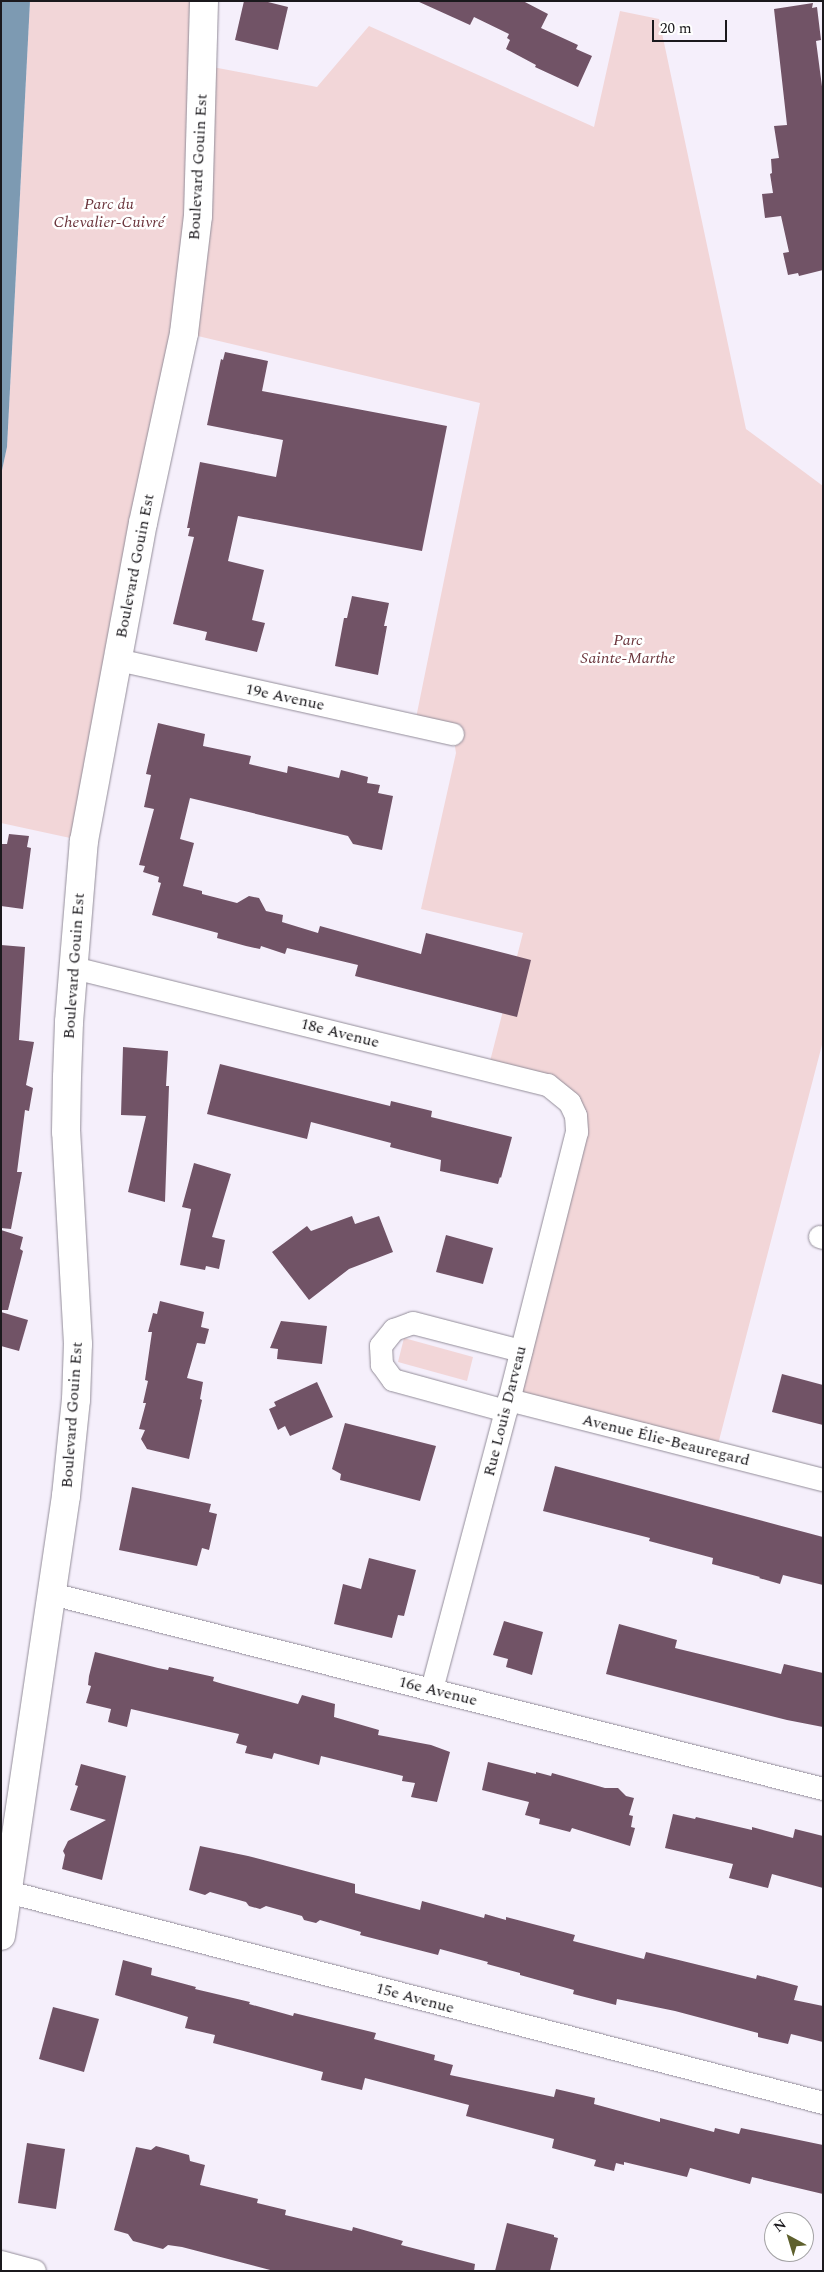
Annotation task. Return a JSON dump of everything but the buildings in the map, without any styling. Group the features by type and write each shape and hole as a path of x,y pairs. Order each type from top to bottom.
{"street":[{"name":"Boulevard Gouin Est","path":"1,1936 66,1496 76,1400 76,1291 66,1132 69,1022 84,841 143,523 184,333 198,216 204,1"},
{"name":"19e Avenue","path":"118,660 453,734"},
{"name":"18e Avenue","path":"74,968 548,1085 570,1103 576,1116 576,1132"},
{"name":"Rue Louis Darveau","path":"432,1689 508,1405 576,1132"},
{"name":"Avenue Élie-Beauregard","path":"521,1351 413,1323 394,1330 380,1346 382,1365 393,1380 508,1405 823,1480"},
{"name":"16e Avenue","path":"52,1594 823,1789"},
{"name":"15e Avenue","path":"8,1892 823,2103"},
{"path":"1,2262 35,2271"}],"green space":[{"name":"Parc Sainte-Marthe","path":"30,1 204,1 202,65 317,87 369,26 594,127 620,11 659,19 746,429 823,486 823,1041 716,1452 509,1400 577,1132 569,1103 488,1069 523,933 421,909 456,753 453,734 416,718 480,403 185,333 84,841 1,823 1,475 7,447"},
{"path":"404,1338 473,1357 467,1381 398,1362"}],"water":[{"path":"1,1 30,1 7,447 1,475"}],"park label":[{"name":"Parc du Chevalier-Cuivré","path":"109,213"}]}
